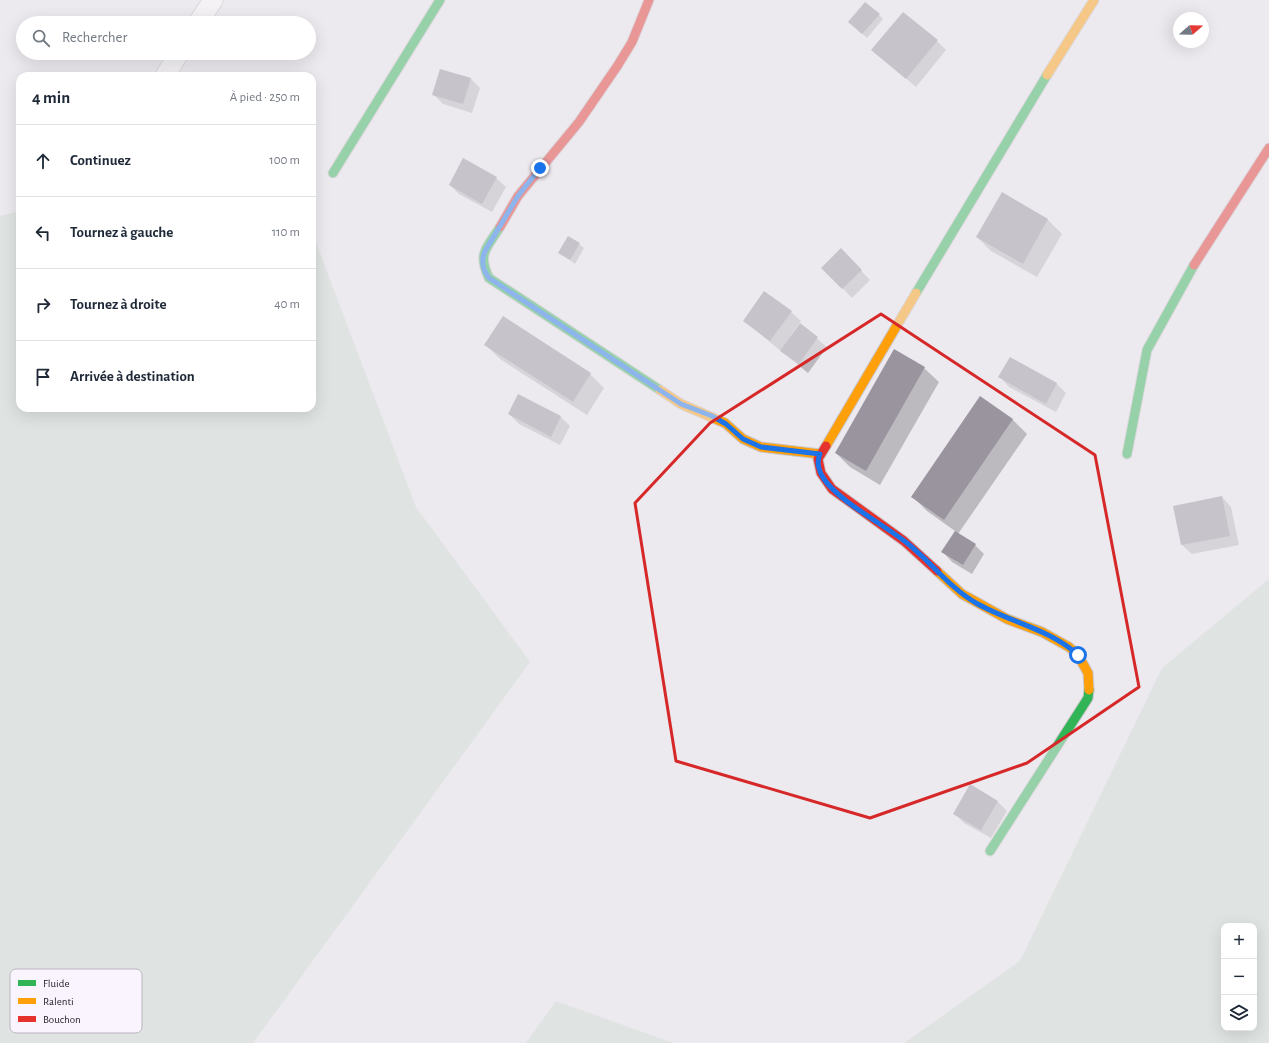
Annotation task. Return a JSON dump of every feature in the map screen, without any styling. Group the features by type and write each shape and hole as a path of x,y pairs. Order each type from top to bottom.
{"street":[{"path":"203,16 213,0"},
{"path":"333,173 440,0"},
{"path":"649,0 632,42 618,65 579,122 518,196 495,233 483,256 482,260 485,272 489,278 505,289 568,328 681,404 712,416 752,444 761,447 820,454"},
{"path":"990,851 1088,698 1090,684 1088,673 1078,655 1069,647 1042,632 1007,619 962,594 904,541 832,489 821,473 818,459 854,400 895,326 1011,133 1094,0"},
{"path":"167,72 175,60"},
{"path":"1127,454 1147,350 1203,248 1269,148"}],"highlighted area":[{"path":"881,314 1095,455 1139,687 1027,763 870,818 676,761 635,503 710,423"}],"shaded area":[{"path":"16,212 16,412 316,412 316,243 416,507 530,662 253,1043 0,1043 0,216"},
{"path":"1269,579 1269,1043 904,1043 1020,961 1162,668"},
{"path":"556,1001 673,1043 526,1043"}],"building":[{"path":"865,2 880,14 862,34 848,22"},
{"path":"903,12 938,40 906,79 871,50"},
{"path":"440,69 471,78 463,104 432,95"},
{"path":"463,158 497,177 482,204 449,185"},
{"path":"1002,192 1048,219 1023,264 976,237"},
{"path":"568,236 580,243 570,260 558,253"},
{"path":"841,248 862,270 842,289 821,268"},
{"path":"764,291 792,311 770,341 743,321"},
{"path":"503,316 591,373 573,402 484,345"},
{"path":"800,323 818,337 799,364 780,351"},
{"path":"894,349 925,367 866,471 835,453"},
{"path":"1010,357 1057,383 1046,404 998,377"},
{"path":"518,394 561,416 551,437 508,414"},
{"path":"980,396 1013,419 944,520 911,497"},
{"path":"1222,496 1230,536 1181,545 1173,506"},
{"path":"955,531 976,544 963,565 941,552"},
{"path":"970,784 998,801 981,830 953,814"}],"traffic: fast":[{"path":"333,173 440,0"},
{"path":"916,293 1047,75"},
{"path":"500,227 485,251 485,269 489,278 660,390"},
{"path":"1127,454 1147,350 1194,265"},
{"path":"990,851 1088,698 1089,690"}],"traffic: slow":[{"path":"1047,75 1094,0"},
{"path":"826,446 916,293"},
{"path":"660,390 681,404 725,423 743,439 761,447 820,454"},
{"path":"937,571 962,594 1007,619 1042,632 1069,647 1078,655 1088,673 1089,690"}],"traffic: jam":[{"path":"500,227 518,196 579,122 618,65 632,42 649,0"},
{"path":"1194,265 1269,148"},
{"path":"826,446 818,459 821,473 832,489 904,541 937,571"}],"route":[{"path":"540,168 518,196 485,251 482,266 489,278 568,328 681,404 712,416 726,424 743,439 752,444 761,447 794,449 820,454 818,459 821,473 824,480 832,489 904,541 962,594 1007,619 1042,632 1058,640 1078,655"}]}
